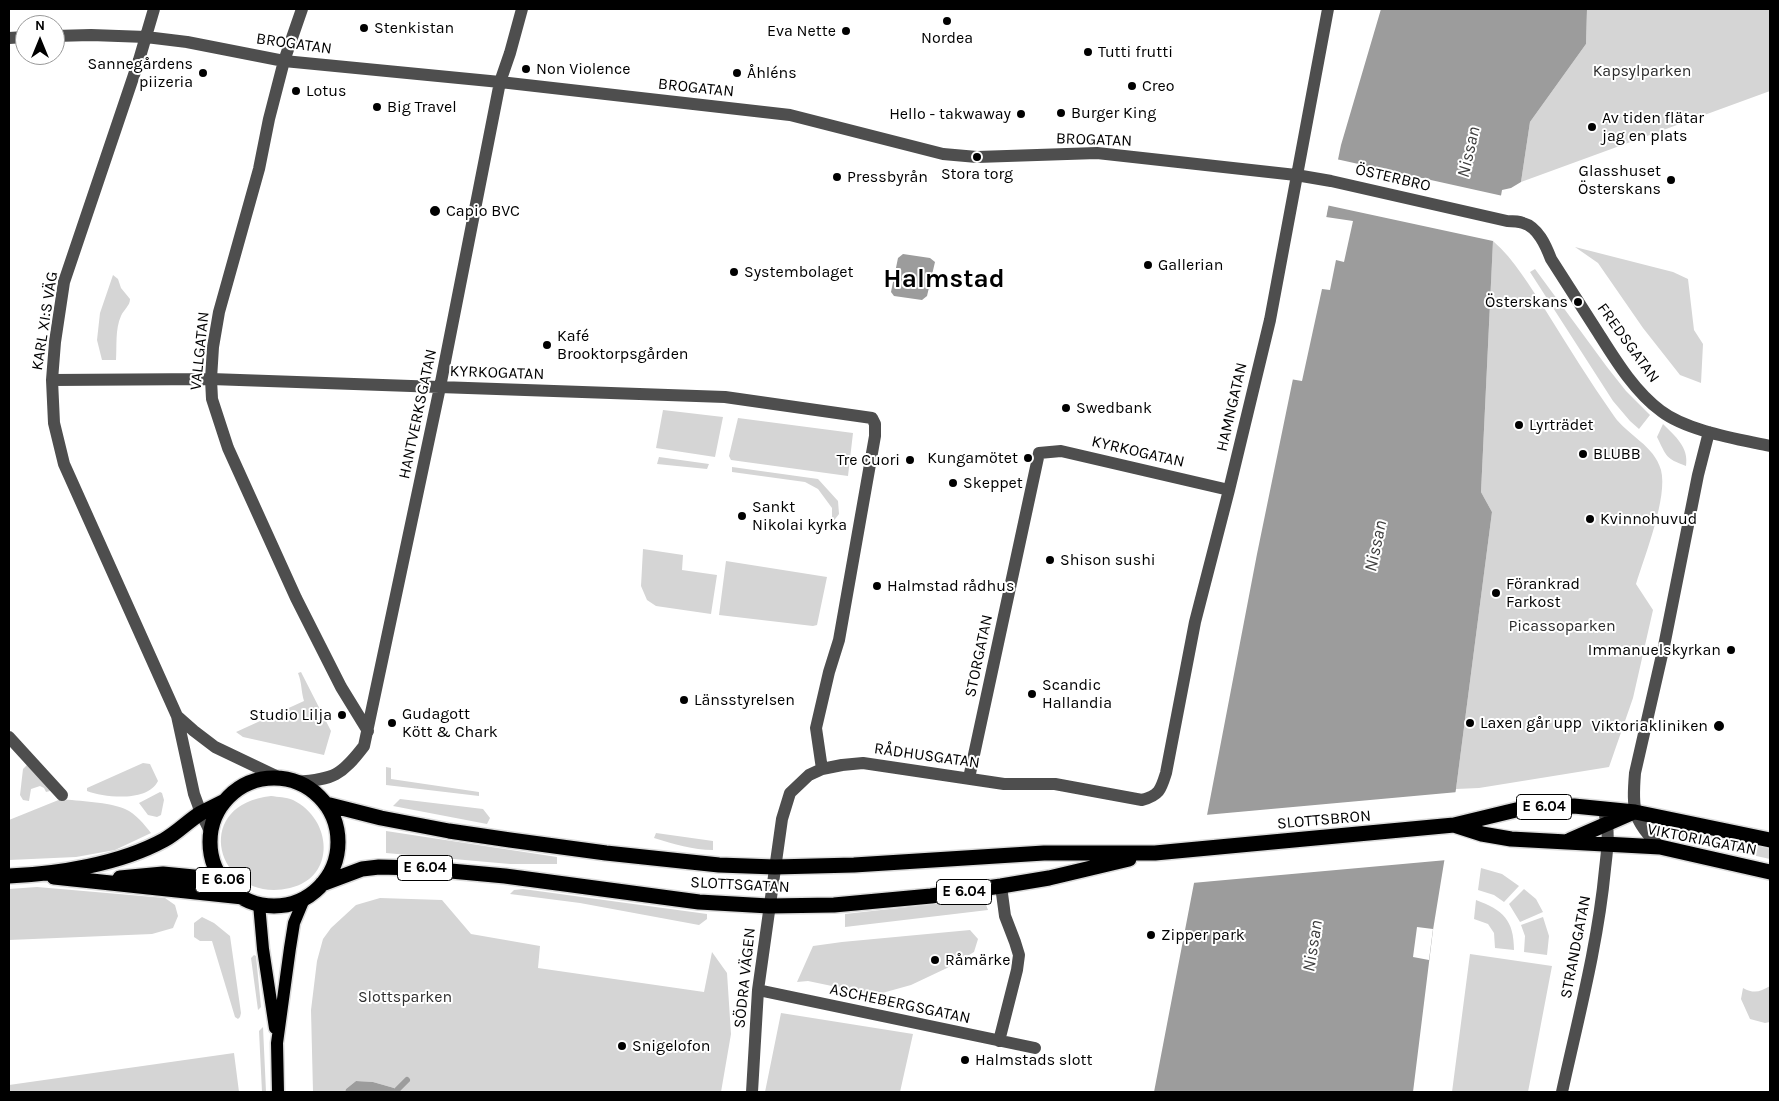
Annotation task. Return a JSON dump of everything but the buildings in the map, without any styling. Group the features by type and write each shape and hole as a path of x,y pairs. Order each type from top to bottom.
{"highway":[{"name":"E 6.06","path":"33,875 244,898 260,904 282,905 304,899 322,884 334,866 338,844 336,823 326,804 310,789 296,782 280,778 250,783 236,791 225,802 216,816 211,833 214,863 221,876 231,888 244,898"},
{"name":"E 6.06","path":"9,876 33,875 86,866 123,857 165,840 201,813 225,802"},
{"name":"SLOTTSGATAN","path":"326,804 381,818 449,831 606,853 719,865 775,867 854,865 1044,853 1155,853 1198,849"},
{"name":"VIKTORIAGATAN","path":"1454,825 1484,817 1541,807 1599,807 1635,812 1770,840"},
{"name":"VIKTORIAGATAN","path":"1566,841 1635,812"},
{"name":"VIKTORIAGATAN","path":"1454,825 1482,834 1510,839 1660,847 1770,872"},
{"name":"SLOTTSBRON","path":"1198,849 1454,825"},
{"name":"SLOTTSGATAN","path":"322,884 362,870 379,867 418,868 522,878 699,902 769,906 850,904 931,896 1001,886 1048,878 1155,853"},
{"name":"E 6.06","path":"96,881 163,874 194,878 231,888"}],"main road":[{"path":"277,1043 294,922 304,899"},
{"path":"260,904 262,949 277,1043 278,1092"}],"street":[{"name":"KARL XI:S VÄG","path":"154,9 64,282 55,342 52,380 54,423 64,464 176,716 201,813 211,833"},
{"name":"VALLGATAN","path":"302,9 284,61 269,119 259,169 219,312 213,347 212,399 228,448 296,598 341,687 368,731"},
{"name":"HANTVERKSGATAN","path":"296,782 320,780 338,774 350,765 364,746 440,387 500,82 522,9"},
{"name":"HAMNGATAN","path":"1142,800 1152,797 1160,790 1166,773 1195,622 1270,320 1328,9"},
{"name":"BROGATAN","path":"65,36 146,37 187,42 284,61 500,82 790,115 943,154 976,157 1097,153 1296,175 1331,181"},
{"name":"ÖSTERBRO","path":"1331,181 1503,220 1524,223"},
{"name":"FREDSGATAN","path":"1524,223 1536,230 1546,246 1551,259 1617,361 1640,390 1662,412 1709,432 1770,446"},
{"name":"KYRKOGATAN","path":"52,380 211,379 725,397 872,418 876,424 876,436 839,640 829,672 816,728 822,769"},
{"path":"1660,847 1641,826 1635,812 1633,791 1637,759 1664,646 1698,475 1709,432"},
{"name":"KYRKOGATAN","path":"1039,454 1060,451 1229,490"},
{"name":"STORGATAN","path":"969,778 1039,454"},
{"name":"KARL XI:S VÄG","path":"176,716 215,747 280,778"},
{"path":"9,737 62,795"},
{"name":"RÅDHUSGATAN","path":"775,867 782,819 790,793 809,776 822,769 842,765 863,763 1004,784 1055,784 1142,800"},
{"name":"STRANDGATAN","path":"1562,1092 1590,961 1603,888 1607,823 1605,815 1599,807"},
{"name":"SÖDRA VÄGEN","path":"752,1092 758,990 775,867"},
{"path":"999,1041 1017,970 1018,955 1016,942 1005,916 1001,886"},
{"name":"ASCHEBERGSGATAN","path":"758,990 1035,1048"}],"green space":[{"name":"Kapsylparken","path":"1587,9 1770,9 1770,91 1521,182 1530,122 1586,44"},
{"name":"Picassoparken","path":"1493,241 1522,274 1614,416 1647,447 1658,461 1662,481 1659,510 1636,584 1653,610 1633,698 1609,767 1479,788 1456,789 1492,512 1481,492"},
{"path":"1575,247 1673,272 1688,279 1694,330 1703,344 1701,383 1680,375 1643,328 1598,263"},
{"path":"1535,269 1607,367 1626,391 1650,415 1639,429 1613,401 1530,272"},
{"path":"113,275 118,279 121,288 130,301 121,316 118,326 116,360 102,360 97,340 100,313"},
{"path":"663,410 723,417 715,457 656,448"},
{"path":"738,418 853,433 848,476 731,460 729,456"},
{"path":"1663,424 1680,442 1685,453 1686,466 1670,459 1663,449 1657,437"},
{"path":"659,457 709,464 707,469 657,464"},
{"path":"732,467 818,479 838,501 839,514 832,523 832,508 818,489 805,482 732,472"},
{"path":"643,549 683,555 682,570 717,575 711,614 656,606 647,600 641,586"},
{"path":"726,561 827,577 817,625 719,615"},
{"path":"301,672 331,731 324,755 243,737 236,732 304,701 298,673"},
{"path":"143,763 150,764 158,781 153,788 145,792 136,795 115,796 87,791 87,788"},
{"path":"27,765 51,789 46,792 40,786 31,789 29,801 23,800 20,795 23,769"},
{"path":"386,767 391,768 391,779 479,792 479,796 386,785"},
{"path":"160,792 164,800 161,815 157,817 148,815 139,803"},
{"path":"271,796 293,800 306,809 316,820 322,833 324,847 322,860 316,872 305,882 290,888 265,889 245,882 230,869 222,852 222,834 229,817 245,803"},
{"path":"61,799 103,803 125,809 136,816 151,833 115,850 76,857 9,860 9,820"},
{"path":"400,799 483,809 490,818 487,824 393,806"},
{"path":"1675,829 1770,848 1770,859 1674,838"},
{"path":"386,831 557,857 557,864 510,864 386,853"},
{"path":"656,833 713,841 713,850 691,848 654,838"},
{"path":"1481,868 1502,874 1519,886 1504,902 1494,895 1478,890"},
{"path":"37,887 165,898 175,905 178,916 173,928 152,934 9,940 9,889"},
{"path":"523,889 707,914 707,919 699,925 580,903 510,894 514,890"},
{"path":"1524,889 1536,899 1543,912 1520,922 1509,904"},
{"name":"Slottsparken","path":"380,898 442,900 471,934 540,946 538,968 704,992 712,952 727,973 731,1034 721,1092 396,1092 394,1088 373,1082 356,1081 345,1092 313,1092 311,1010 317,961 323,939 331,928 356,905"},
{"path":"971,900 985,902 988,910 845,927 845,914"},
{"path":"1476,900 1500,912 1505,918 1512,931 1514,950 1495,948 1494,933 1488,924 1474,919"},
{"path":"202,917 214,923 230,936 241,1013 238,1019 235,1017 212,941 200,941 194,937 194,923"},
{"path":"1543,917 1549,936 1547,955 1524,952 1525,936 1521,925"},
{"path":"970,930 978,939 974,952 947,968 911,985 875,995 808,981 797,982 813,946"},
{"path":"1470,954 1552,966 1528,1092 1452,1092"},
{"path":"254,955 256,956 261,1007 258,1010 251,958"},
{"path":"1770,986 1770,1022 1765,1023 1750,1019 1741,999 1743,988 1757,992"},
{"path":"781,1013 913,1034 900,1092 765,1092"},
{"path":"263,1027 266,1092 262,1092 259,1031"},
{"path":"234,1053 239,1092 9,1092 9,1085"}],"water":[{"name":"Nissan","path":"1381,9 1587,9 1586,44 1530,122 1521,182 1511,188 1502,190 1493,241 1481,492 1492,512 1456,789 1433,930 1413,1092 1154,1092 1257,554 1341,145"},
{"path":"903,254 930,258 935,262 927,296 922,300 894,296 891,292 898,258"},
{"path":"356,1081 373,1082 394,1088 396,1092 345,1092"}],"pier":[{"path":"1336,159 1503,196 1496,237 1493,241 1326,205"},
{"path":"1325,210 1327,210 1326,217 1353,221 1344,262 1336,260 1330,290 1322,289 1302,381 1290,379"},
{"path":"1458,792 1447,860 1192,883 1205,815"},
{"path":"1417,927 1433,929 1429,960 1413,957"}],"waterway":[{"path":"396,1091 407,1080"}],"place":[{"name":"Nordea","path":"947,21"},
{"name":"Stenkistan","path":"364,28"},
{"name":"Eva Nette","path":"846,31"},
{"name":"Tutti frutti","path":"1088,52"},
{"name":"Non Violence","path":"526,69"},
{"name":"Sannegårdens piizeria","path":"203,73"},
{"name":"Åhléns","path":"737,73"},
{"name":"Creo","path":"1132,86"},
{"name":"Lotus","path":"296,91"},
{"name":"Big Travel","path":"377,107"},
{"name":"Burger King","path":"1061,113"},
{"name":"Hello - takwaway","path":"1021,114"},
{"name":"Av tiden flätar jag en plats","path":"1592,127"},
{"name":"Stora torg","path":"977,157"},
{"name":"Pressbyrån","path":"837,177"},
{"name":"Glasshuset Österskans","path":"1671,180"},
{"name":"Capio BVC","path":"435,211"},
{"name":"Gallerian","path":"1148,265"},
{"name":"Systembolaget","path":"734,272"},
{"name":"Österskans","path":"1578,302"},
{"name":"Kafé Brooktorpsgården","path":"547,345"},
{"name":"Swedbank","path":"1066,408"},
{"name":"Lyrträdet","path":"1519,425"},
{"name":"BLUBB","path":"1583,454"},
{"name":"Kungamötet","path":"1028,458"},
{"name":"Tre Cuori","path":"910,460"},
{"name":"Skeppet","path":"953,483"},
{"name":"Sankt Nikolai kyrka","path":"742,516"},
{"name":"Kvinnohuvud","path":"1590,519"},
{"name":"Shison sushi","path":"1050,560"},
{"name":"Halmstad rådhus","path":"877,586"},
{"name":"Förankrad Farkost","path":"1496,593"},
{"name":"Immanuelskyrkan","path":"1731,650"},
{"name":"Scandic Hallandia","path":"1032,694"},
{"name":"Länsstyrelsen","path":"684,700"},
{"name":"Studio Lilja","path":"342,715"},
{"name":"Gudagott Kött & Chark","path":"392,723"},
{"name":"Laxen går upp","path":"1470,723"},
{"name":"Viktoriakliniken","path":"1719,726"},
{"name":"Zipper park","path":"1151,935"},
{"name":"Råmärke","path":"935,960"},
{"name":"Snigelofon","path":"622,1046"},
{"name":"Halmstads slott","path":"965,1060"}],"district":[{"name":"Halmstad","path":"944,280"}]}
